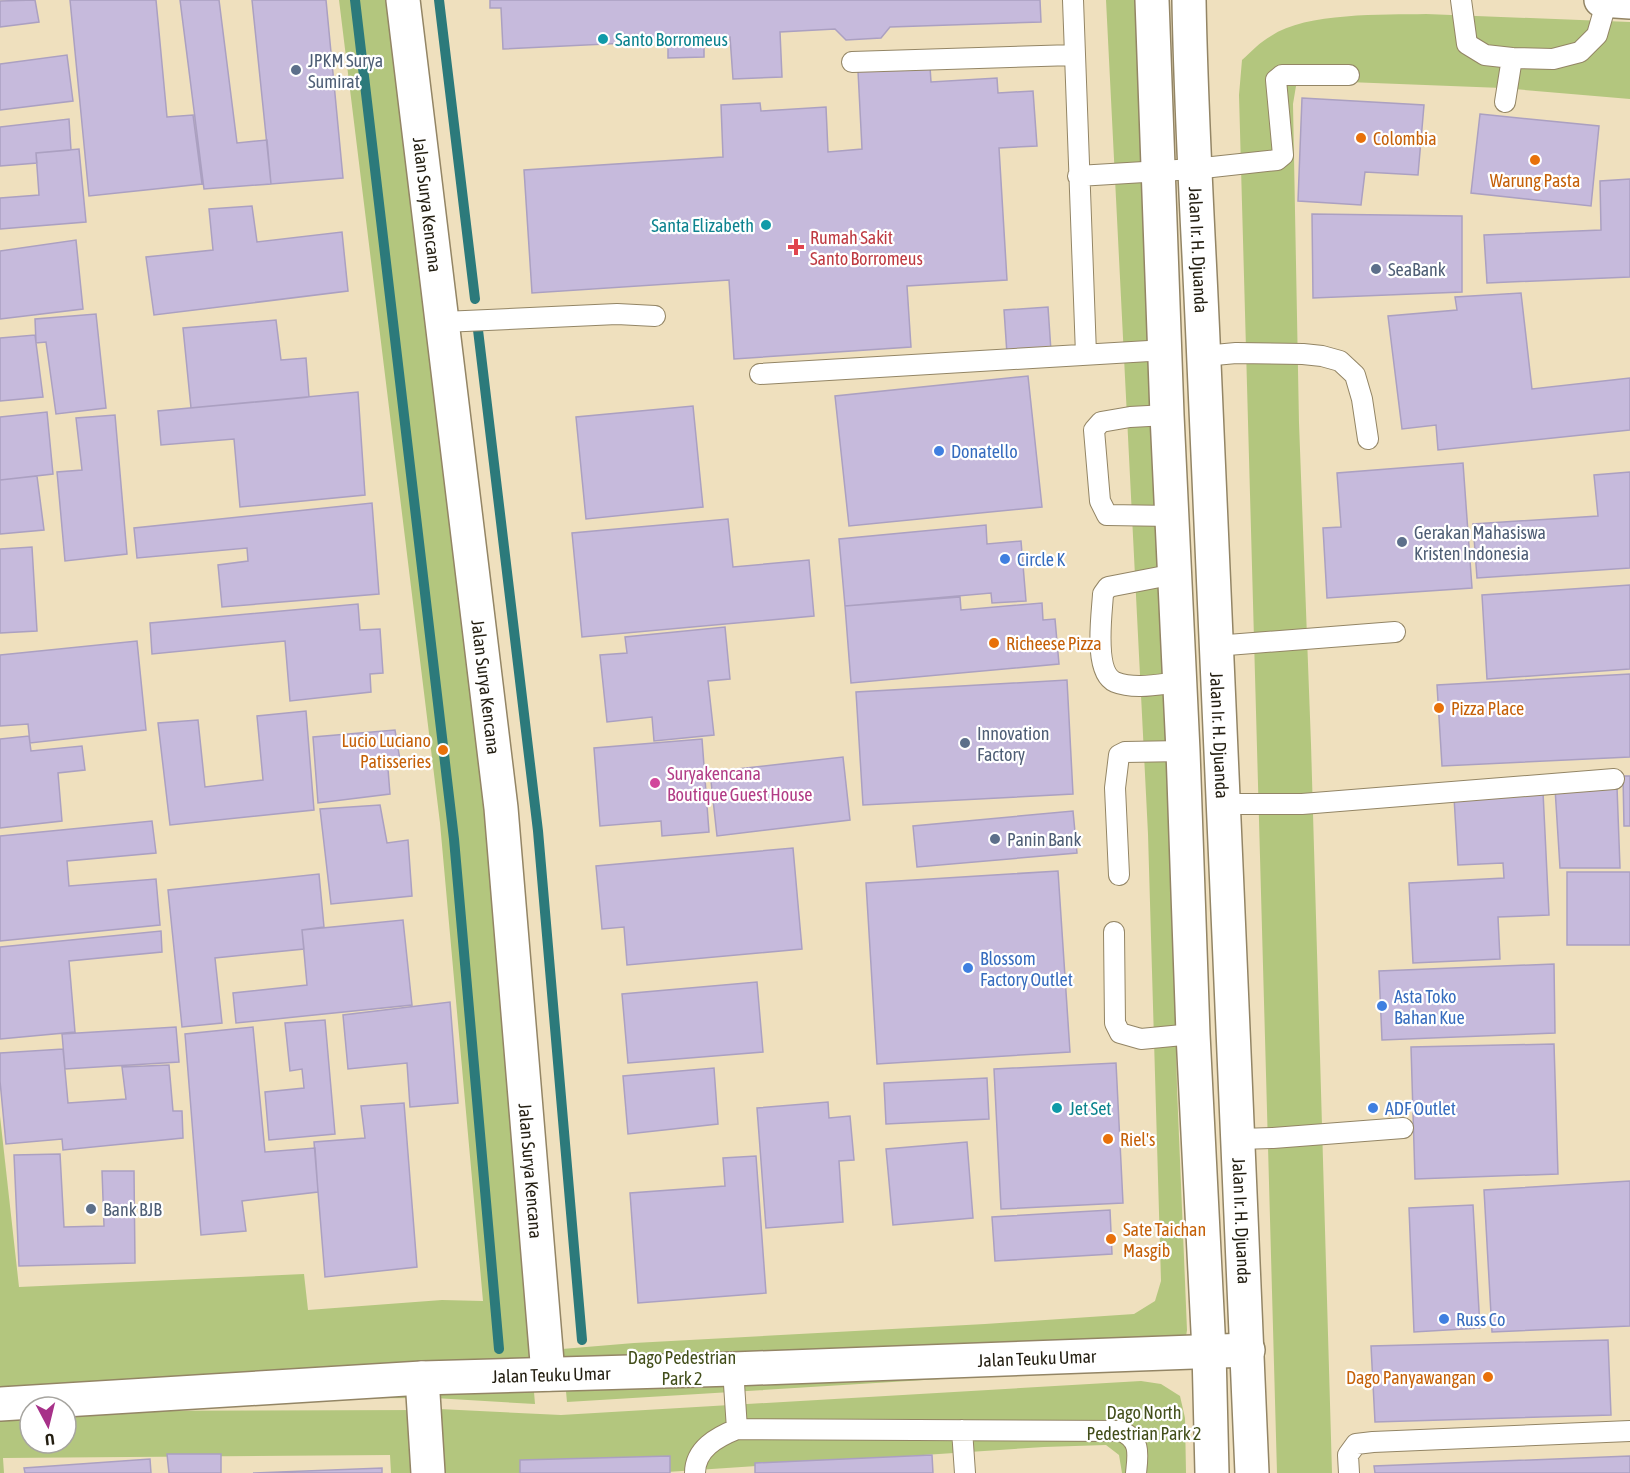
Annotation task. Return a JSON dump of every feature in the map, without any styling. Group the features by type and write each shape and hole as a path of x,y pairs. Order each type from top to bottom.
{"main road":[{"name":"Jalan Surya Kencana","path":"403,0 501,808 548,1374"},
{"name":"Jalan Ir. H. Djuanda","path":"1152,0 1193,1034 1209,1351 1212,1473"},
{"name":"Jalan Ir. H. Djuanda","path":"1189,0 1194,169 1239,1139 1252,1473"},
{"path":"1601,0 1630,2"},
{"name":"Jalan Teuku Umar","path":"0,1404 422,1378 1248,1350"},
{"path":"422,1378 428,1473"}],"lane":[{"path":"1073,0 1086,354"},
{"path":"1461,0 1467,44 1485,55 1553,59 1580,52 1597,35 1607,0"},
{"path":"852,62 1074,55"},
{"path":"1505,102 1512,58"},
{"path":"1078,176 1194,169 1277,160 1282,155 1276,80 1282,75 1349,75"},
{"path":"443,322 617,314 655,316"},
{"path":"760,374 1166,350"},
{"path":"1203,356 1236,353 1303,354 1341,361 1355,375 1362,399 1368,439"},
{"path":"1167,415 1130,417 1101,422 1094,430 1100,501 1107,515 1172,516"},
{"path":"1174,574 1108,587 1103,594 1101,658 1104,670 1115,682 1134,686 1180,682"},
{"path":"1215,646 1395,632"},
{"path":"1119,875 1115,788 1119,755 1125,752 1183,751"},
{"path":"1224,804 1302,804 1614,779"},
{"path":"1114,932 1115,1023 1120,1033 1141,1039 1193,1034"},
{"path":"1239,1139 1402,1128"},
{"path":"733,1369 737,1429"},
{"path":"695,1473 695,1464 700,1453 718,1437 737,1429 1121,1431 1130,1435 1136,1444 1138,1456 1136,1473"},
{"path":"962,1430 965,1473"},
{"path":"1349,1473 1348,1455 1356,1444 1630,1431"}],"green space":[{"path":"339,0 386,0 485,805 535,1404 434,1398 78,1400 78,1395 18,1395 18,1400 0,1400 0,1116 19,1287 304,1274 308,1310 442,1300 483,1301 440,823"},
{"name":"Dago Pedestrian Park 2","path":"1106,0 1147,0 1166,572 1177,1088 1187,1330 1185,1343 1120,1368 567,1402 562,1349 1134,1314 1155,1301 1161,1281 1148,834"},
{"path":"1426,14 1630,22 1630,99 1502,88 1348,82 1296,86 1293,104 1299,423 1311,744 1332,1473 1277,1473 1239,95 1242,60 1267,38 1286,28 1304,23 1346,16"},
{"name":"Dago North Pedestrian Park 2","path":"1141,1381 1161,1384 1180,1396 1185,1418 1186,1473 1122,1473 1119,1455 1106,1445 1044,1447 652,1473 443,1473 439,1409 561,1415"},
{"path":"428,1410 430,1473 391,1473 390,1455 3,1458 4,1473 0,1473 0,1411 18,1411 18,1455 78,1455 78,1411"}],"building":[{"path":"35,0 39,22 0,27 0,1"},
{"path":"70,0 156,0 167,117 193,115 202,184 89,196"},
{"path":"180,0 219,0 237,143 267,140 271,184 204,189"},
{"name":"JPKM Surya Sumirat","path":"252,0 326,0 343,178 271,184"},
{"name":"Santo Borromeus","path":"490,0 1040,0 1041,22 890,27 881,38 846,40 835,29 780,32 782,77 733,79 730,37 704,38 704,57 668,58 668,41 503,49 501,8 490,8"},
{"path":"67,55 73,101 0,110 0,64"},
{"name":"Santa Elizabeth","path":"930,67 931,82 997,78 998,93 1033,91 1037,146 999,148 1007,280 907,286 911,347 734,359 729,280 532,293 524,170 723,157 721,105 760,103 761,111 826,107 828,152 862,149 858,71"},
{"name":"Colombia","path":"1302,98 1424,105 1418,175 1365,172 1361,205 1298,201"},
{"name":"Warung Pasta","path":"1480,114 1599,126 1591,206 1471,193"},
{"path":"69,119 71,150 36,153 37,163 0,166 0,127"},
{"path":"79,149 86,222 0,229 0,198 39,195 36,153"},
{"path":"1630,179 1630,277 1487,283 1484,235 1601,230 1600,181"},
{"path":"252,206 257,242 342,232 348,291 154,315 146,257 213,250 209,209"},
{"path":"1312,214 1462,216 1462,292 1313,298"},
{"path":"76,240 83,309 0,319 0,251"},
{"path":"1521,293 1532,389 1630,378 1630,430 1438,450 1436,425 1402,429 1388,316 1457,310 1455,297"},
{"path":"1048,307 1051,351 1007,354 1004,310"},
{"path":"96,314 106,408 56,414 46,342 36,343 35,319"},
{"path":"276,320 281,360 306,358 309,397 191,408 183,328"},
{"path":"35,335 43,397 0,401 0,338"},
{"name":"Donatello","path":"1028,376 1042,507 849,526 835,396"},
{"path":"358,392 365,495 240,507 234,439 161,445 158,411"},
{"path":"693,406 703,507 586,519 576,417"},
{"path":"47,412 53,474 0,480 0,417"},
{"path":"115,415 127,554 65,561 57,472 82,470 76,418"},
{"path":"1463,463 1472,588 1327,598 1323,528 1341,527 1337,473"},
{"path":"1630,472 1630,568 1477,578 1473,524 1598,516 1594,475"},
{"path":"37,476 44,530 0,534 0,480"},
{"path":"372,503 379,594 222,607 218,565 248,561 247,548 137,558 134,528"},
{"path":"728,519 733,567 809,560 814,616 582,637 572,533"},
{"path":"986,525 987,544 1021,541 1026,601 992,603 991,593 845,606 839,539"},
{"path":"32,547 37,631 0,633 0,549"},
{"path":"1630,585 1630,669 1487,679 1482,595"},
{"path":"960,597 961,610 1042,603 1043,620 1055,619 1059,664 851,683 845,606"},
{"path":"358,604 360,630 380,629 383,673 370,674 371,692 290,701 285,641 152,654 150,623"},
{"path":"725,627 730,679 708,681 714,735 654,741 652,717 607,722 600,655 627,653 625,637"},
{"path":"137,641 146,730 30,743 28,724 0,726 0,655"},
{"path":"1630,674 1630,757 1442,766 1437,685"},
{"name":"Innovation Factory","path":"1067,680 1073,794 863,805 856,692"},
{"path":"306,711 314,810 170,825 158,723 198,720 205,787 263,780 257,716"},
{"path":"395,730 401,766 388,769 390,794 318,803 313,737"},
{"path":"29,736 31,751 82,746 85,770 58,773 62,821 0,828 0,739"},
{"path":"702,739 709,832 662,836 661,821 600,826 594,748"},
{"path":"843,757 850,820 717,836 710,772"},
{"path":"1623,776 1630,776 1630,826 1624,826"},
{"path":"1617,787 1620,868 1560,868 1555,788"},
{"path":"1543,792 1549,915 1498,917 1500,959 1413,963 1409,883 1504,878 1503,863 1458,865 1454,797"},
{"path":"380,805 387,843 408,840 412,896 331,904 320,809"},
{"name":"Panin Bank","path":"1073,811 1077,853 917,867 913,826"},
{"path":"152,821 156,853 67,861 69,886 156,879 160,925 0,941 0,836"},
{"path":"793,848 802,949 627,965 624,927 602,929 596,866"},
{"name":"Blossom Factory Outlet","path":"1058,871 1070,1052 877,1064 866,883"},
{"path":"1567,872 1630,872 1630,945 1567,945"},
{"path":"319,874 324,927 302,930 304,949 215,958 222,1023 182,1027 168,890"},
{"path":"403,920 412,1005 236,1023 233,993 307,985 302,930"},
{"path":"161,931 162,952 69,961 75,1032 0,1039 0,947"},
{"path":"1554,964 1555,1033 1382,1040 1379,971"},
{"path":"757,982 763,1052 628,1063 622,994"},
{"path":"450,1002 458,1103 410,1107 407,1063 348,1069 343,1015"},
{"path":"325,1020 335,1134 269,1140 265,1092 304,1088 302,1069 290,1071 285,1023"},
{"path":"176,1027 179,1062 65,1069 62,1034"},
{"path":"253,1027 265,1152 315,1148 318,1192 242,1201 246,1231 201,1235 185,1034"},
{"path":"1554,1044 1558,1174 1415,1179 1411,1047"},
{"path":"63,1049 68,1103 126,1099 122,1067 169,1065 173,1111 182,1111 183,1138 63,1150 62,1139 6,1144 0,1081 0,1053"},
{"name":"Jet Set","path":"1116,1063 1123,1203 1001,1209 994,1069"},
{"path":"714,1068 718,1124 628,1134 623,1076"},
{"path":"987,1078 989,1119 886,1124 884,1083"},
{"path":"828,1102 829,1118 850,1116 854,1160 839,1161 843,1222 766,1228 757,1108"},
{"path":"404,1103 417,1267 325,1277 314,1142 365,1138 361,1106"},
{"path":"967,1142 973,1218 893,1225 886,1149"},
{"path":"60,1154 64,1227 104,1226 102,1171 134,1171 135,1263 19,1266 14,1155"},
{"path":"756,1156 766,1293 638,1303 630,1193 725,1186 723,1158"},
{"path":"1630,1181 1630,1326 1492,1332 1484,1190"},
{"path":"1473,1205 1480,1328 1414,1332 1409,1208"},
{"path":"1110,1210 1112,1254 995,1261 992,1217"},
{"path":"1608,1340 1611,1415 1375,1422 1371,1346"},
{"path":"167,1454 221,1454 221,1473 169,1473"},
{"path":"932,1455 933,1473 755,1473 755,1463"},
{"path":"670,1456 670,1473 520,1473 520,1460"},
{"path":"1630,1456 1630,1473 1375,1473 1374,1466"},
{"path":"150,1459 151,1473 25,1473 24,1468"},
{"path":"382,1468 382,1473 253,1473"}],"waterway":[{"path":"355,0 454,839 499,1349"},
{"path":"439,0 475,299"},
{"path":"478,330 538,831 582,1340"}],"place":[{"name":"Santo Borromeus","path":"603,39"},
{"name":"JPKM Surya Sumirat","path":"296,70"},
{"name":"Colombia","path":"1361,138"},
{"name":"Warung Pasta","path":"1535,160"},
{"name":"Santa Elizabeth","path":"766,225"},
{"name":"Rumah Sakit Santo Borromeus","path":"796,247"},
{"name":"SeaBank","path":"1376,269"},
{"name":"Donatello","path":"939,451"},
{"name":"Gerakan Mahasiswa Kristen Indonesia","path":"1402,542"},
{"name":"Circle K","path":"1005,559"},
{"name":"Richeese Pizza","path":"994,643"},
{"name":"Pizza Place","path":"1439,708"},
{"name":"Innovation Factory","path":"965,743"},
{"name":"Lucio Luciano Patisseries","path":"443,750"},
{"name":"Suryakencana Boutique Guest House","path":"655,783"},
{"name":"Panin Bank","path":"995,839"},
{"name":"Blossom Factory Outlet","path":"968,968"},
{"name":"Asta Toko Bahan Kue","path":"1382,1006"},
{"name":"Jet Set","path":"1057,1108"},
{"name":"ADF Outlet","path":"1373,1108"},
{"name":"Riel's","path":"1108,1139"},
{"name":"Bank BJB","path":"91,1209"},
{"name":"Sate Taichan Masgib","path":"1111,1239"},
{"name":"Russ Co","path":"1444,1319"},
{"name":"Dago Panyawangan","path":"1488,1377"}]}
